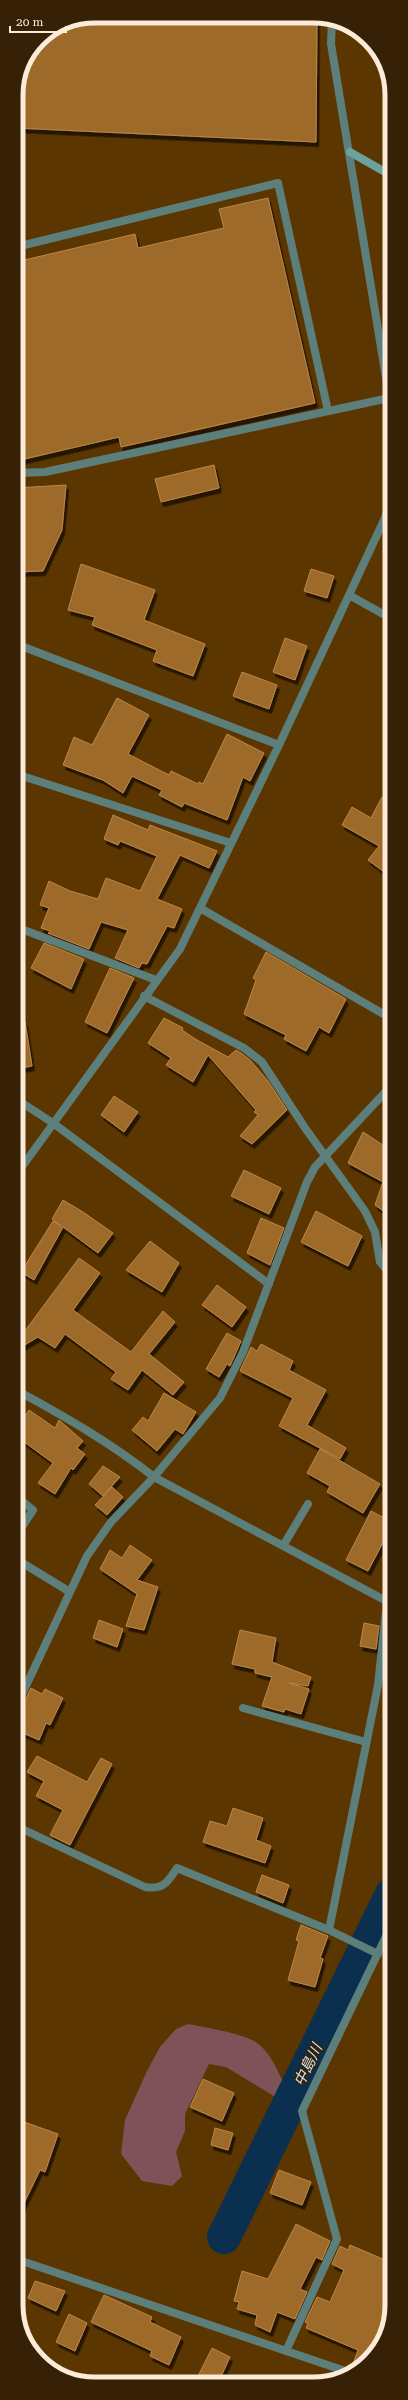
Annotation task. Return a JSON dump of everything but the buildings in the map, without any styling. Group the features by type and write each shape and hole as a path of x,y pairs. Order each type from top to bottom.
{"street":[{"path":"332,25 331,44 350,152 385,373"},
{"path":"350,152 385,172"},
{"path":"23,245 278,183 328,411"},
{"path":"23,473 45,472 385,399"},
{"path":"23,1165 144,996 180,949 279,745 385,517"},
{"path":"349,595 385,615"},
{"path":"23,647 279,745"},
{"path":"23,776 231,843"},
{"path":"200,908 385,1015"},
{"path":"23,930 156,980"},
{"path":"144,996 244,1048 262,1062 325,1156 365,1211 375,1232 380,1262 385,1268"},
{"path":"23,1692 87,1556 112,1522 154,1477 220,1398 243,1352 307,1182 325,1156 385,1092"},
{"path":"23,1104 53,1123 269,1284"},
{"path":"23,1394 84,1427 130,1458 154,1477 385,1601"},
{"path":"23,1502 33,1510 23,1525"},
{"path":"283,1546 308,1504"},
{"path":"23,1563 70,1592"},
{"path":"328,1930 378,1685 385,1633"},
{"path":"243,1708 366,1742"},
{"path":"23,1829 145,1887 155,1888 166,1885 177,1868 328,1930 349,1942 374,1953"},
{"path":"286,2351 337,2239 302,2111 374,1953 385,1935"},
{"path":"23,2261 344,2370"}],"shaded area":[{"path":"188,2024 234,2034 257,2043 270,2056 284,2084 277,2098 226,2067 209,2064 185,2114 185,2131 176,2152 182,2176 172,2186 142,2181 121,2154 125,2120 147,2071 160,2047 176,2029"}],"waterway":[{"name":"中島川","path":"224,2237 385,1908"}]}
